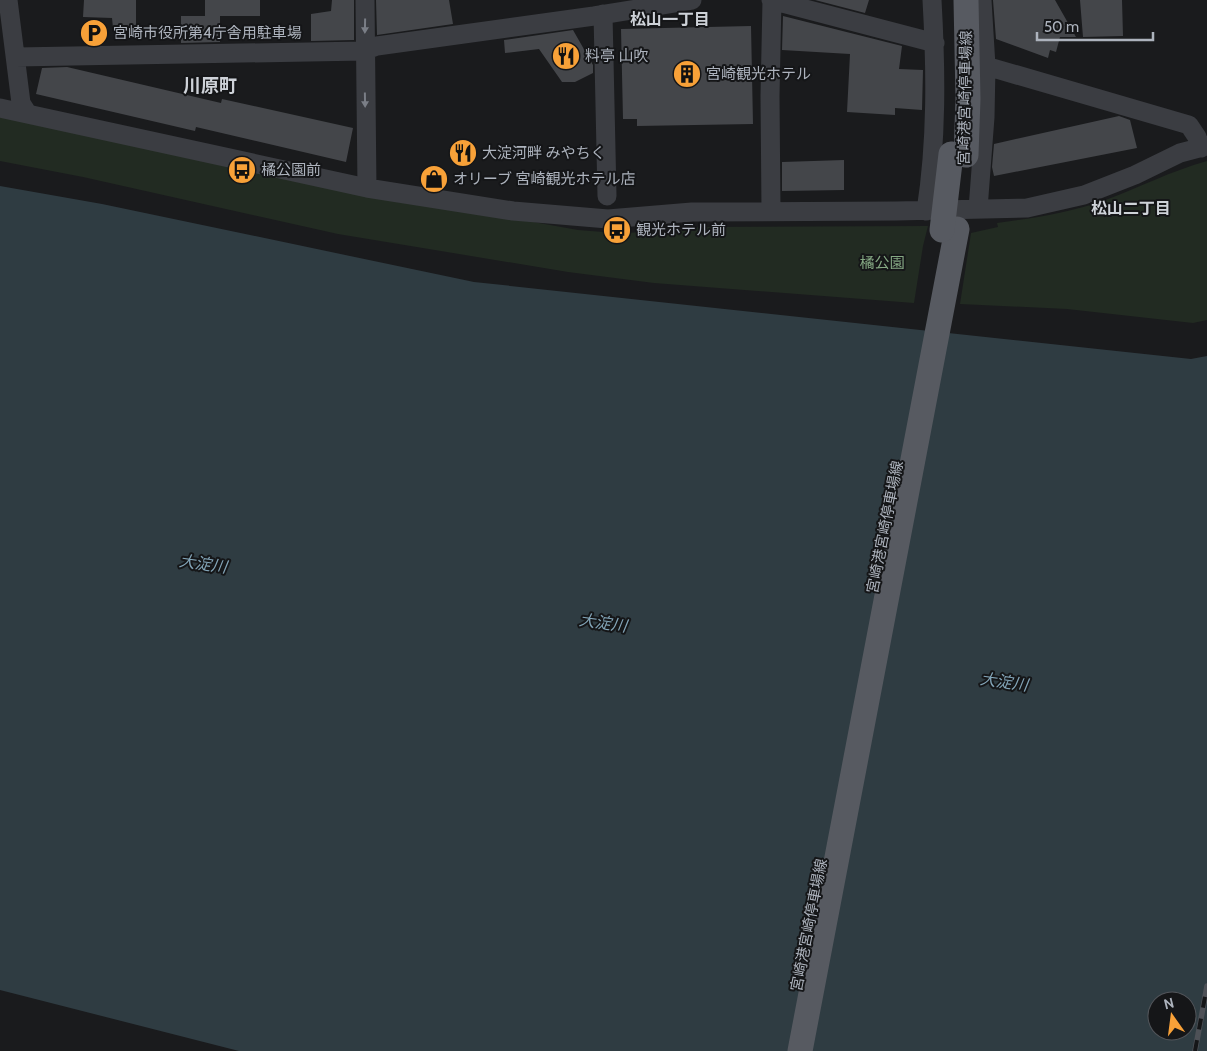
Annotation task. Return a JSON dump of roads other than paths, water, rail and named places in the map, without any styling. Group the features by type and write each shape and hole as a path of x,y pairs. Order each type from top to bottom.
{"main road":[{"name":"宮崎港宮崎停車場線","path":"800,1051 957,229 966,155 951,0"},
{"name":"宮崎港宮崎停車場線","path":"784,1051 942,230 951,154 961,98 966,0"}],"street":[{"path":"8,0 21,102 28,114"},
{"path":"365,0 366,188"},
{"path":"16,56 364,51 378,46 692,0"},
{"path":"771,211 770,96 772,0 935,43"},
{"path":"926,211 931,178 935,102 935,43 932,0"},
{"path":"978,209 985,117 986,66 982,0"},
{"path":"603,14 607,196"},
{"path":"0,108 366,188 513,211 608,219 692,212 926,211 1027,208 1084,195 1135,175 1180,153 1204,147 1189,125 986,66"}],"water":[{"name":"大淀川","path":"0,186 102,204 474,282 1191,359 1207,356 1207,1051 239,1051 0,990"}],"railway":[{"path":"1195,1051 1207,986"}],"place":[{"name":"宮崎市役所第4庁舎用駐車場","path":"94,33"},
{"name":"料亭 山吹","path":"566,56"},
{"name":"宮崎観光ホテル","path":"687,74"},
{"name":"大淀河畔 みやちく","path":"463,153"},
{"name":"橘公園前","path":"242,170"},
{"name":"オリーブ 宮崎観光ホテル店","path":"434,179"},
{"name":"観光ホテル前","path":"617,230"}],"district":[{"name":"松山一丁目","path":"670,19"},
{"name":"川原町","path":"210,86"},
{"name":"松山二丁目","path":"1131,208"}],"park label":[{"name":"橘公園","path":"882,263"}]}
